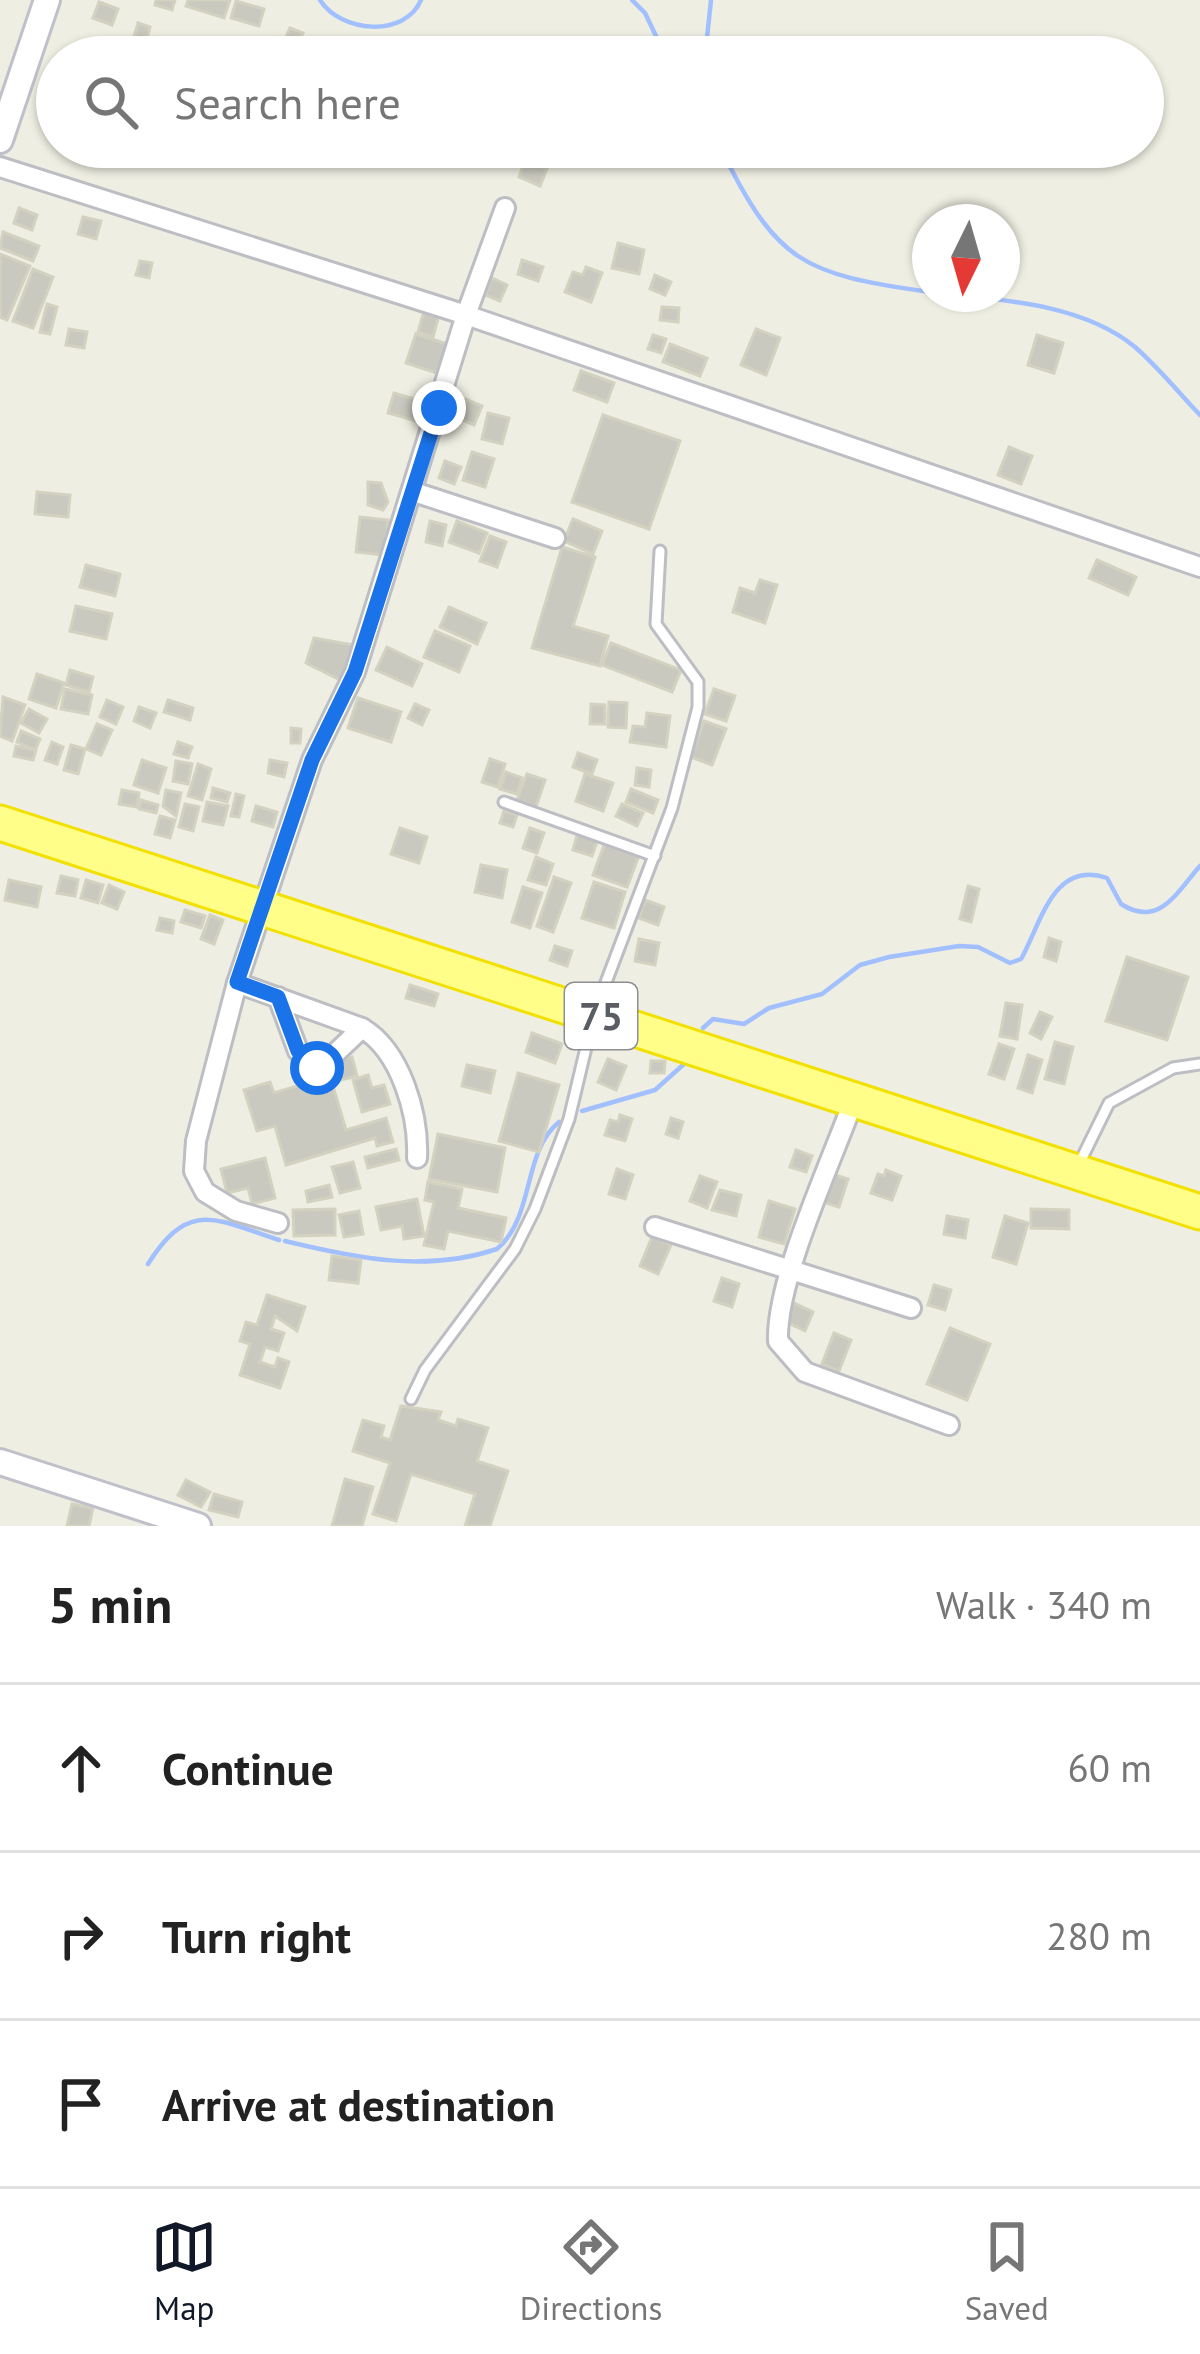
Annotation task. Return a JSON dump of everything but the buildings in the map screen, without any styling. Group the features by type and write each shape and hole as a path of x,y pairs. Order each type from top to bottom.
{"highway":[{"name":"75","path":"0,823 1200,1212"}],"street":[{"path":"0,140 47,0"},
{"path":"0,167 466,315 1200,567"},
{"path":"278,1223 220,1204 198,1185 196,1141 237,982 312,760 345,699 466,315 505,208"},
{"path":"414,492 555,538"},
{"path":"237,982 362,1028 385,1050 413,1108 417,1158"},
{"path":"278,997 298,1051 311,1067 323,1065 362,1028"},
{"path":"854,1099 794,1268 778,1341 791,1362 805,1372 949,1425"},
{"path":"655,1227 911,1308"},
{"path":"0,1462 198,1526"}],"lane":[{"path":"411,1399 425,1370 515,1249 535,1209 569,1119 594,1014 655,856 699,696 694,670 656,624 660,551"},
{"path":"504,802 655,856"},
{"path":"1075,1172 1109,1103 1173,1068 1200,1064"}],"waterway":[{"path":"320,0 342,19 372,27 401,21 421,0"},
{"path":"632,0 645,13 656,36"},
{"path":"707,36 711,0"},
{"path":"731,168 759,216 798,256 851,278 912,289"},
{"path":"1020,303 1070,314 1115,333 1135,347 1200,415"},
{"path":"703,1028 713,1019 744,1024 769,1008 822,994 860,965 889,957 959,946 978,947 1010,963 1021,959 1051,898 1074,878 1107,878 1121,904 1147,912 1167,903 1200,866"},
{"path":"582,1111 655,1090 684,1064"},
{"path":"285,1241 364,1257 417,1261 497,1249 518,1220 539,1150 559,1122"},
{"path":"148,1264 163,1243 191,1222 220,1221 279,1240"}],"route":[{"path":"317,1068 306,1064 298,1051 278,997 237,982 312,760 355,672 439,408"}]}
